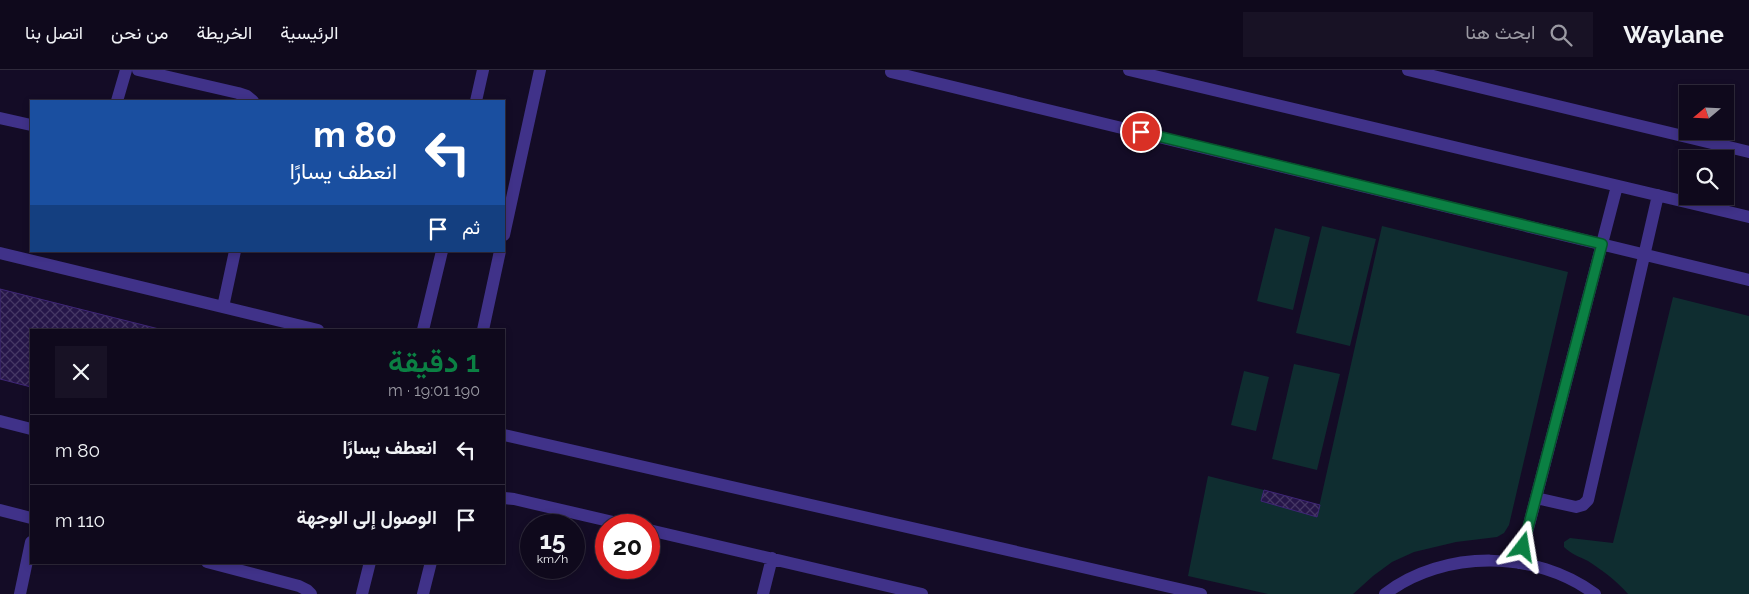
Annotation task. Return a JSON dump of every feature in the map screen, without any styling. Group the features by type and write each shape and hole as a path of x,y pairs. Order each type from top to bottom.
{"lane":[{"path":"118,100 126,70"},
{"path":"138,70 238,93 252,100"},
{"path":"476,100 483,70"},
{"path":"505,230 540,70"},
{"path":"1129,70 1749,217"},
{"path":"1408,70 1749,152"},
{"path":"891,72 1749,280"},
{"path":"0,118 30,126"},
{"path":"1519,563 1617,186"},
{"path":"1536,498 1576,507 1583,505 1588,500 1658,195"},
{"path":"222,307 235,252"},
{"path":"423,329 442,252"},
{"path":"483,329 500,252"},
{"path":"0,253 314,329"},
{"path":"0,421 30,429"},
{"path":"505,435 1201,594"},
{"path":"505,498 595,518"},
{"path":"0,510 30,518"},
{"path":"660,533 922,594"},
{"path":"20,594 30,547"},
{"path":"763,594 772,558"},
{"path":"1385,594 1397,585 1427,571 1460,563 1494,561 1519,563 1557,573 1585,586 1595,594"},
{"path":"215,564 298,586 311,594"},
{"path":"362,594 370,564"},
{"path":"423,594 430,564"}],"green space":[{"path":"1322,226 1376,239 1350,346 1296,333"},
{"path":"1382,226 1568,272 1509,525 1504,533 1497,537 1456,542 1414,552 1392,562 1353,594 1268,594 1188,576 1208,476 1264,490 1262,501 1317,516"},
{"path":"1275,228 1310,237 1293,310 1257,301"},
{"path":"1673,297 1749,316 1749,594 1628,594 1604,572 1564,547 1564,542 1570,538 1613,543"},
{"path":"1294,364 1340,374 1317,470 1272,459"},
{"path":"1244,371 1269,377 1256,431 1231,425"}],"building":[{"path":"0,289 159,329 30,329 30,387 0,379"},
{"path":"1264,490 1320,505 1317,517 1261,501"}],"route":[{"path":"1141,132 1602,244 1523,547"}]}
